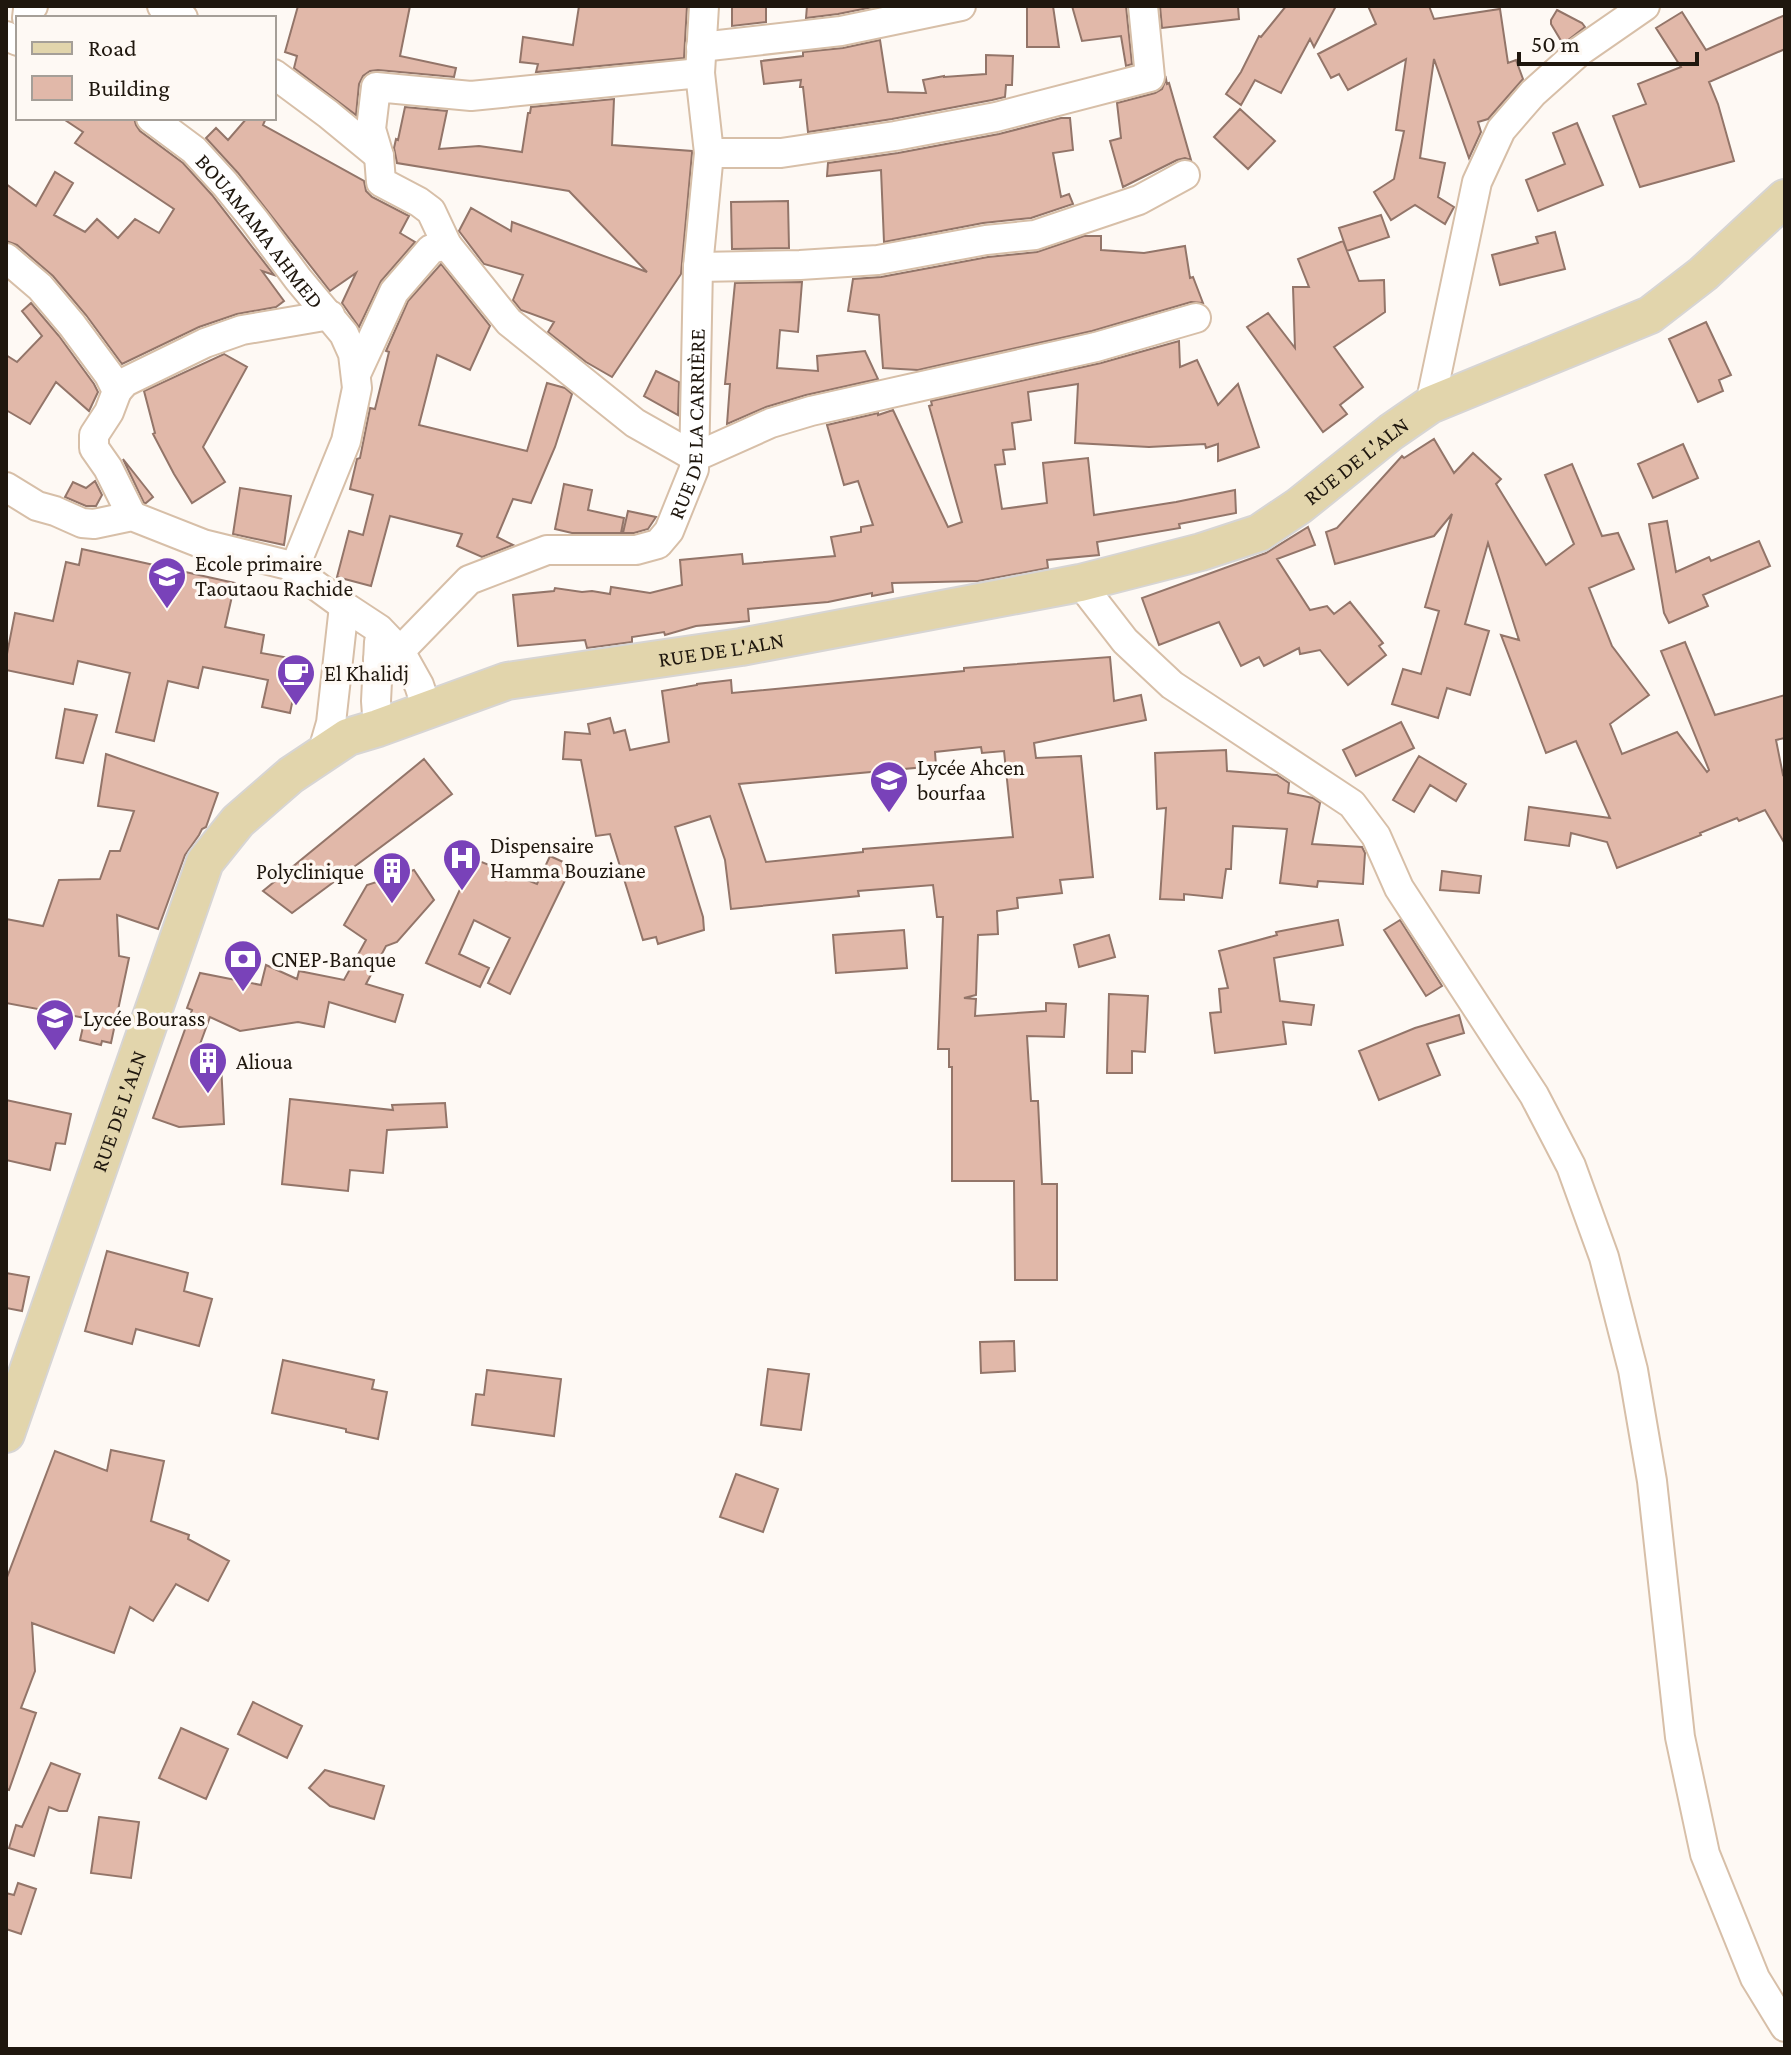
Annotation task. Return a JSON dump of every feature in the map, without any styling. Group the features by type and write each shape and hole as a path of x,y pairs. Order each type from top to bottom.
{"main road":[{"name":"RUE DE L'ALN","path":"6,1434 205,862 238,821 291,775 348,737 507,681 741,647 1080,583 1201,552 1259,533 1430,405 1650,315 1703,274 1785,198"}],"street":[{"path":"162,6 180,16"},
{"name":"RUE DE LA CARRIÈRE","path":"389,656 469,580 547,550 636,550 658,544 669,531 694,469 695,457 698,267 709,153 701,60 704,6"},
{"path":"961,6 701,60 471,96 376,87 371,129 379,156 381,182 431,211 447,245 509,322 635,423 695,457 771,423 811,411 1096,347 1196,318"},
{"path":"709,153 781,153 895,136 996,117 1150,77 1143,6"},
{"path":"1430,405 1477,182 1501,130 1533,93 1580,51 1645,6"},
{"path":"276,75 379,156"},
{"name":"BOUAMAMA AHMED","path":"154,120 194,150 245,209 298,279 330,315 344,334 353,354 357,388 346,441 294,569"},
{"path":"698,267 878,260 986,240 1035,235 1139,200 1185,175"},
{"path":"357,372 394,292 431,249 447,245"},
{"path":"6,258 40,287 72,325 109,375 117,391 109,412 94,435 94,448 108,468 132,516"},
{"name":"BOUAMAMA AHMED","path":"117,391 125,382 205,343 242,330 330,315"},
{"path":"6,487 37,506 82,523 94,524 132,516 203,544 288,565 379,629 389,656 419,685 427,709"},
{"path":"1080,583 1125,641 1172,685 1352,804 1376,836 1399,888 1534,1095 1571,1166 1604,1257 1633,1370 1652,1481 1680,1737 1705,1854 1755,1978 1785,2027"},
{"path":"322,754 331,723 344,606"},
{"path":"378,728 376,701 389,656"}],"building":[{"path":"298,6 410,6 400,56 456,68 454,77 370,71 359,84 356,115 294,68 297,56 285,52"},
{"path":"579,6 687,6 684,58 536,72 538,64 520,62 523,37 573,45"},
{"path":"732,6 766,6 766,22 732,26"},
{"path":"807,6 878,6 806,18"},
{"path":"1027,6 1053,6 1059,47 1027,47"},
{"path":"1072,6 1126,6 1132,64 1126,66 1121,36 1082,41"},
{"path":"1160,6 1238,6 1239,19 1162,28"},
{"path":"1286,6 1336,6 1314,47 1310,39 1281,93 1255,80 1241,105 1226,94 1259,36"},
{"path":"1368,6 1429,6 1434,19 1500,9 1508,63 1516,60 1523,79 1488,119 1478,122 1481,132 1469,158 1434,59 1420,158 1445,163 1438,197 1454,207 1445,224 1415,205 1391,220 1374,192 1394,179 1404,131 1396,130 1406,59 1348,90 1339,74 1331,78 1318,54 1376,24"},
{"path":"1557,10 1585,27 1563,44 1551,24"},
{"path":"1682,12 1706,50 1785,15 1785,49 1709,82 1734,161 1640,187 1613,116 1646,104 1638,84 1681,67 1656,28"},
{"path":"880,40 888,92 926,93 923,80 986,74 986,55 1013,56 1012,85 1006,85 1005,97 992,100 808,132 801,80 764,84 761,61"},
{"path":"1166,79 1191,160 1177,160 1123,187 1110,141 1121,138 1117,103 1155,93 1162,89"},
{"path":"614,99 612,145 692,153 681,274 612,377 586,362 548,332 554,322 521,310 513,300 523,275 484,264 459,231 471,208 511,231 512,222 647,272 569,191 397,163 394,148 405,107 447,111 439,149 479,146 522,152 531,107"},
{"path":"1240,109 1275,141 1248,169 1214,137"},
{"path":"1070,118 1073,150 1053,153 1061,197 1069,194 1073,204 1031,218 983,223 884,242 881,170 827,176 828,163 999,134"},
{"path":"65,120 135,120 140,131 183,163 212,195 274,275 262,271 284,301 276,307 237,314 199,327 122,364 53,276 17,245 6,241 6,184 36,206 55,172 73,183 54,215 85,232 97,219 118,238 135,219 159,233 174,209 75,143 83,132"},
{"path":"245,120 265,120 263,125 364,181 366,191 372,197 409,216 400,233 415,242 381,281 359,327 342,303 356,273 330,291 238,173 206,138 216,128 228,140"},
{"path":"1577,123 1603,185 1538,211 1526,180 1565,164 1553,133"},
{"path":"788,201 789,248 732,249 731,202"},
{"path":"1381,215 1389,237 1347,251 1339,228"},
{"path":"1555,232 1565,269 1500,285 1492,255 1538,243 1536,237"},
{"path":"1084,236 1101,236 1101,250 1144,253 1185,246 1190,278 1193,277 1203,303 1191,302 1092,331 918,370 883,368 879,315 848,311 853,279 1037,252"},
{"path":"1343,241 1359,281 1384,280 1385,312 1334,347 1363,387 1340,405 1347,414 1323,432 1247,327 1268,313 1295,348 1293,287 1309,287 1298,259"},
{"path":"441,264 490,326 470,370 437,355 419,425 527,451 547,383 565,388 572,394 555,447 531,503 513,499 497,537 513,545 482,557 457,546 462,534 390,516 371,586 337,577 349,531 363,535 373,495 350,489 370,408 375,409 389,352 386,351 408,301"},
{"path":"802,282 798,332 780,330 777,368 818,371 817,356 865,351 878,379 806,395 766,407 727,424 730,384 725,384 735,283"},
{"path":"31,303 94,384 98,392 89,411 56,382 30,424 6,410 6,355 17,362 42,336 22,311"},
{"path":"1706,322 1731,375 1719,380 1723,391 1698,402 1669,339"},
{"path":"1179,341 1180,367 1197,360 1218,405 1238,384 1259,447 1218,461 1218,444 1206,448 1205,444 1149,447 1075,443 1078,384 1028,392 1031,420 1012,423 1015,449 1003,450 1005,464 995,465 1002,509 1047,503 1043,463 1088,458 1094,515 1235,490 1236,513 1179,524 1180,528 1097,542 1099,555 1047,560 1048,568 978,581 892,583 893,592 748,609 749,621 696,626 665,635 664,632 632,637 632,642 587,648 585,640 518,646 513,595 554,591 555,588 610,594 611,587 650,593 682,585 680,560 742,554 743,564 835,556 831,537 861,532 861,527 873,525 858,481 844,485 827,425 893,410 948,527 962,522 929,406 932,405 931,401 1101,363"},
{"path":"224,354 247,367 203,447 225,482 192,503 153,434 144,391"},
{"path":"656,371 679,382 678,415 644,396"},
{"path":"1434,439 1454,473 1473,453 1501,479 1496,484 1546,565 1574,544 1545,475 1572,464 1602,536 1618,533 1634,569 1589,588 1612,646 1649,695 1610,724 1622,754 1677,732 1707,772 1709,770 1661,651 1685,642 1715,715 1785,695 1785,738 1776,740 1785,774 1785,844 1765,810 1739,821 1737,818 1617,868 1607,842 1571,833 1569,846 1525,840 1529,807 1610,818 1576,741 1546,753 1501,635 1519,640 1488,543 1465,624 1489,631 1470,695 1447,688 1438,718 1392,704 1403,669 1421,674 1439,611 1425,607 1452,514 1434,536 1335,564 1326,532 1337,528 1402,456 1404,458"},
{"path":"1683,444 1698,478 1653,498 1638,464"},
{"path":"123,459 153,497 146,503 144,503"},
{"path":"95,481 102,495 96,506 86,506 65,497 73,482 86,488"},
{"path":"564,484 592,490 588,510 624,518 621,533 572,533 555,529"},
{"path":"240,488 291,496 284,545 233,534"},
{"path":"628,511 656,517 648,529 623,533"},
{"path":"1667,521 1676,572 1709,557 1711,561 1759,541 1770,566 1703,595 1708,606 1669,623 1664,613 1649,524"},
{"path":"1308,527 1315,545 1277,559 1310,610 1327,606 1334,614 1350,602 1383,643 1379,646 1386,655 1348,685 1320,650 1300,654 1299,648 1264,666 1259,657 1241,666 1219,622 1159,645 1142,598 1266,553"},
{"name":"Ecole primaire Taoutaou Rachide","path":"82,549 235,583 225,627 264,635 261,653 301,660 290,713 262,707 268,680 203,667 198,688 168,681 154,741 116,732 130,673 78,661 73,684 6,670 15,613 53,621 66,562 79,565"},
{"path":"1110,657 1114,701 1141,695 1146,720 1034,743 1036,758 1081,756 1093,877 1060,880 1062,893 1017,898 1018,908 997,911 998,934 978,935 976,995 964,998 976,999 975,1016 1046,1011 1046,1003 1066,1004 1064,1037 1027,1036 1031,1101 1038,1101 1042,1184 1057,1184 1057,1280 1015,1280 1014,1181 952,1181 952,1067 949,1067 949,1049 938,1049 943,917 937,917 933,885 858,891 859,896 731,909 725,860 710,816 675,827 703,917 704,930 658,944 656,937 643,940 610,834 596,836 581,760 563,759 565,732 590,734 588,724 610,718 614,733 625,730 630,750 669,742 662,691 731,680 732,693 964,671 964,668","holes":["981,747 982,753 1004,751 1013,837 863,849 863,852 766,862 739,784 936,766 935,752"]},
{"path":"65,709 97,715 83,763 56,758"},
{"path":"1401,722 1414,748 1356,776 1343,750"},
{"path":"1226,750 1227,771 1277,775 1289,783 1288,793 1313,798 1320,803 1312,844 1362,847 1365,853 1363,884 1318,881 1317,887 1280,883 1287,829 1233,826 1231,869 1226,869 1222,898 1184,894 1184,900 1160,899 1166,808 1157,809 1155,753"},
{"path":"106,754 218,793 206,827 185,855 158,929 117,915 119,956 129,958 111,1043 102,1041 101,1045 80,1040 85,1018 6,1003 6,919 43,926 59,880 100,879 110,851 120,851 134,811 98,806"},
{"path":"1419,756 1466,784 1456,801 1430,785 1414,812 1393,800"},
{"path":"424,759 452,794 292,913 263,891"},
{"path":"550,856 572,866 510,994 488,983 510,938 474,920 459,954 489,968 480,987 426,963 474,859 537,884"},
{"path":"414,870 434,900 397,942 386,946 366,984 403,995 395,1022 329,1002 324,1027 298,1022 240,1031 210,1017 192,1066 221,1063 224,1124 179,1127 153,1118 192,1010 187,1008 200,973 261,985 266,965 297,979 299,971 344,980 366,940 344,925 367,885"},
{"path":"1442,871 1481,876 1479,893 1440,890"},
{"path":"1338,920 1343,945 1274,958 1280,1001 1314,1005 1311,1025 1283,1022 1286,1044 1215,1053 1210,1013 1221,1012 1219,989 1228,988 1219,951 1277,935 1276,932"},
{"path":"1400,920 1442,986 1426,996 1384,930"},
{"path":"904,930 907,968 836,973 833,935"},
{"path":"1109,935 1115,957 1079,967 1074,945"},
{"path":"1109,994 1148,996 1145,1052 1132,1051 1132,1073 1107,1073"},
{"path":"1459,1015 1464,1033 1427,1044 1440,1075 1379,1100 1359,1051 1415,1028"},
{"path":"290,1099 393,1110 392,1105 445,1103 447,1127 387,1130 383,1173 350,1170 348,1191 282,1184"},
{"path":"6,1100 71,1114 65,1144 56,1143 50,1170 6,1160"},
{"path":"107,1251 188,1273 184,1291 212,1299 199,1346 136,1329 132,1344 85,1331"},
{"path":"6,1273 29,1277 22,1311 6,1308"},
{"path":"1014,1341 1015,1371 981,1373 980,1342"},
{"path":"283,1360 374,1380 372,1389 387,1392 378,1439 272,1413"},
{"path":"768,1369 809,1374 801,1430 761,1425"},
{"path":"487,1370 561,1379 554,1436 472,1425 476,1394 484,1395"},
{"path":"111,1450 164,1461 151,1521 189,1535 188,1539 229,1561 208,1601 176,1584 153,1621 130,1607 114,1653 32,1623 35,1671 21,1708 36,1713 9,1790 6,1789 6,1580 55,1451 107,1471"},
{"path":"736,1474 778,1489 763,1532 720,1517"},
{"path":"253,1702 302,1726 287,1758 238,1734"},
{"path":"181,1728 228,1749 206,1799 159,1778"},
{"path":"51,1763 80,1774 67,1811 49,1807 34,1856 9,1848 16,1825 22,1827"},
{"path":"325,1770 384,1786 374,1819 330,1806 309,1788"},
{"path":"99,1817 139,1822 131,1878 91,1873"},
{"path":"18,1883 36,1889 21,1934 6,1929 6,1893 14,1895"}],"place":[{"name":"Ecole primaire Taoutaou Rachide","path":"167,610"},
{"name":"El Khalidj","path":"296,707"},
{"name":"Lycée Ahcen bourfaa","path":"889,814"},
{"name":"Dispensaire Hamma Bouziane","path":"462,892"},
{"name":"Polyclinique","path":"392,905"},
{"name":"CNEP-Banque","path":"243,993"},
{"name":"Lycée Bourass","path":"55,1052"},
{"name":"Alioua","path":"208,1095"}]}
